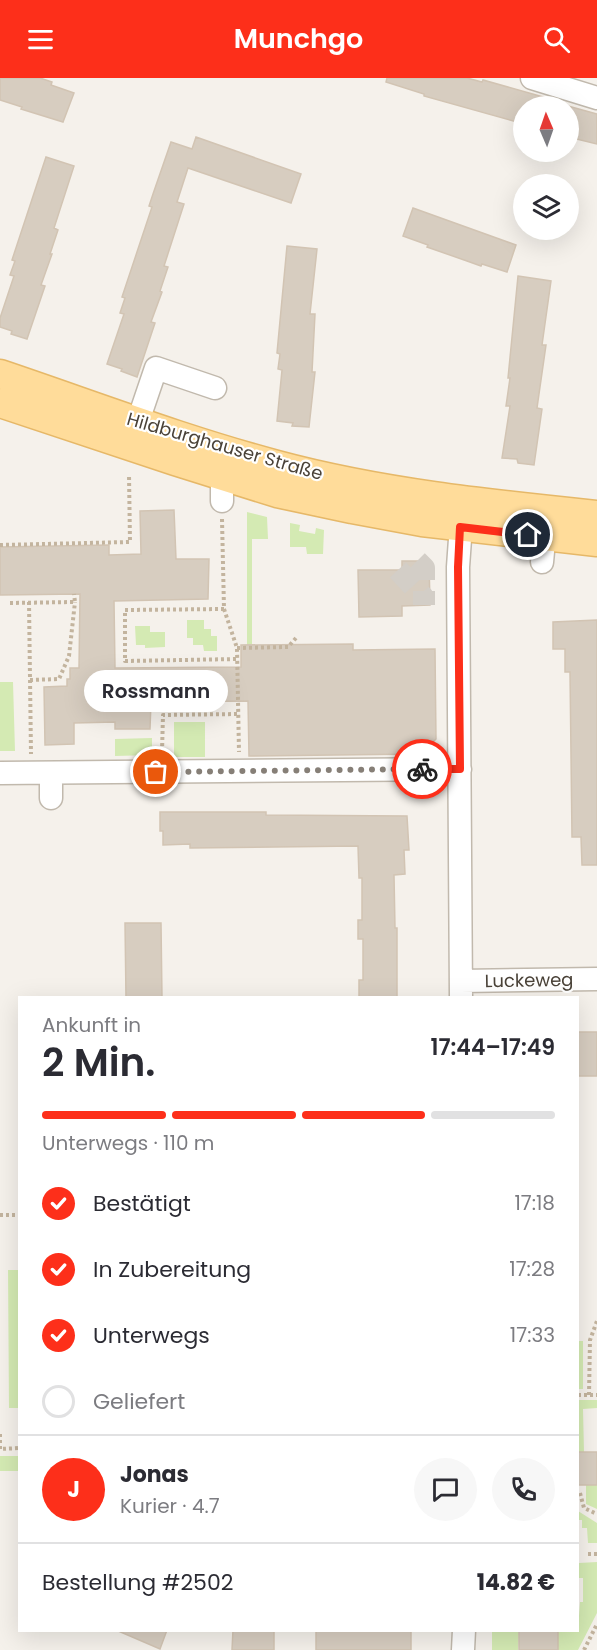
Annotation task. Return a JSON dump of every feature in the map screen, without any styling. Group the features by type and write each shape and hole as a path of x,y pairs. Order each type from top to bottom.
{"main road":[{"name":"Hildburghauser Straße","path":"0,374 277,465 372,499"},
{"name":"Hildburghauser Straße","path":"0,403 222,488 372,499 462,514 544,536 597,542"},
{"name":"Hildburghauser Straße","path":"544,536 597,515"}],"street":[{"path":"532,78 597,98"},
{"path":"138,421 156,368 214,388"},
{"path":"461,989 458,567 462,514"},
{"path":"0,773 460,769"},
{"path":"51,773 51,798"},
{"name":"Luckeweg","path":"461,989 597,979"},
{"path":"463,1650 465,1632"}],"path":[{"path":"0,545 130,542 129,475"},
{"path":"222,488 224,609 237,648 239,759"},
{"path":"30,680 59,679 69,656 75,594"},
{"path":"29,602 31,761"},
{"path":"10,603 75,602"},
{"path":"224,609 125,610 125,661 237,659"},
{"path":"237,648 288,647 296,638"},
{"path":"162,760 162,715 238,714"},
{"path":"0,1215 18,1215"},
{"path":"590,1395 590,1340 597,1321"},
{"path":"579,1395 597,1395"},
{"path":"0,1434 0,1449 18,1448"},
{"path":"580,1493 584,1508 597,1514"},
{"path":"588,1554 597,1554"},
{"path":"584,1650 597,1624"}],"green space":[{"path":"247,512 267,517 268,539 252,539 252,644 247,645"},
{"path":"290,523 300,525 299,531 315,534 316,528 324,530 323,554 307,554 306,547 290,547"},
{"path":"187,620 204,620 204,629 211,629 211,636 217,636 217,651 204,651 203,645 193,645 193,638 187,638"},
{"path":"135,626 150,626 150,632 165,632 165,647 145,648 145,645 136,645"},
{"path":"0,682 13,682 15,751 0,751"},
{"path":"174,722 205,722 205,757 174,757"},
{"path":"152,738 152,755 115,756 115,739"},
{"path":"8,1270 18,1270 18,1408 9,1408"},
{"path":"579,1341 583,1341 583,1389 579,1389"},
{"path":"579,1400 597,1400 597,1408 583,1409 584,1452 579,1452"},
{"path":"0,1456 18,1456 18,1471 0,1471"},
{"path":"586,1485 597,1485 597,1509 586,1504"},
{"path":"579,1512 597,1523 597,1543 588,1543 587,1528 582,1528 582,1520 579,1520"},
{"path":"597,1562 597,1613 578,1650 558,1650 558,1632 579,1632 583,1578 579,1578 579,1563"},
{"path":"492,1632 519,1632 518,1650 492,1650"}],"building":[{"path":"0,78 40,78 52,82 51,85 74,93 63,122 0,100"},
{"path":"387,78 467,78 482,82 483,80 540,96 513,96 513,121 424,96 424,94 386,82"},
{"path":"579,109 597,114 597,144 579,140"},
{"path":"196,137 301,174 291,203 188,168 177,202 184,204 164,266 168,267 151,322 155,323 137,377 107,364 124,314 120,313 125,298 122,297 171,142 192,149"},
{"path":"46,157 74,166 54,228 58,230 41,285 45,286 27,339 11,334 12,331 0,327 0,318 14,276 10,275 15,261 12,260"},
{"path":"413,208 516,245 507,272 482,264 481,266 403,236"},
{"path":"287,246 317,249 310,314 315,314 312,372 315,372 309,427 292,426 293,423 277,421 282,370 278,369 280,354 277,353"},
{"path":"518,276 551,281 542,345 546,345 537,408 542,409 534,465 518,463 517,459 502,458 510,406 506,406"},
{"path":"174,510 176,559 209,559 208,599 114,601 115,668 241,667 241,645 353,644 353,650 435,649 436,739 431,744 416,744 416,754 249,756 248,701 151,702 150,729 115,729 115,722 74,723 74,744 45,745 44,687 67,686 67,679 70,679 70,668 79,668 80,594 0,595 0,547 109,545 109,555 141,554 140,511"},
{"path":"402,561 429,561 430,605 402,606 402,616 359,617 358,570 402,570"},
{"path":"597,620 597,865 582,865 581,837 572,837 570,672 565,672 565,649 553,649 553,622"},
{"path":"160,812 407,816 409,850 404,850 405,874 394,875 397,996 359,996 359,980 363,980 363,939 358,939 358,920 362,920 362,878 359,878 358,846 190,848 190,844 163,845 163,831 160,831"},
{"path":"125,923 161,923 162,996 126,996"},
{"path":"579,1032 597,1032 597,1076 579,1076"},
{"path":"579,1452 597,1452 597,1485 579,1485"},
{"path":"121,1632 166,1632 160,1649"},
{"path":"233,1632 274,1632 274,1650 232,1650"},
{"path":"316,1632 411,1632 411,1650 316,1650"},
{"path":"519,1632 558,1632 558,1650 519,1650"}],"tunnel":[{"path":"417,561 424,568 424,605"},
{"path":"398,570 424,598"}],"way so far":[{"path":"156,772 422,769"}],"place":[{"name":"Rossmann","path":"156,772"}],"route":[{"path":"422,769 460,769 458,567 460,527 528,535"}]}
